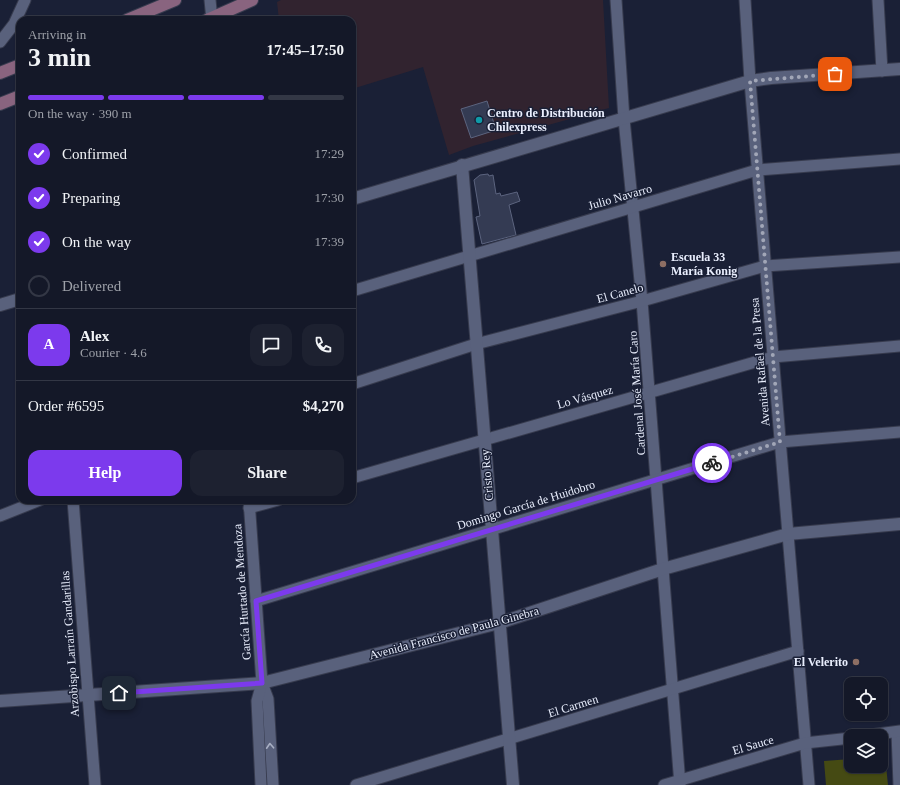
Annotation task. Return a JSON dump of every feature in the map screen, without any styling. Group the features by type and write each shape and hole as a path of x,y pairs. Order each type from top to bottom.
{"main road":[{"path":"137,16 175,0"},
{"path":"217,16 252,0"},
{"path":"1,71 16,66"},
{"path":"0,104 16,98"}],"street":[{"path":"18,16 25,0"},
{"path":"210,0 210,16"},
{"name":"Cardenal José María Caro","path":"616,0 624,119 650,392 679,783"},
{"name":"Avenida Rafael de la Presa","path":"745,0 757,170 809,785"},
{"path":"878,0 882,71"},
{"path":"0,42 16,20"},
{"path":"356,198 462,165 750,81 900,69"},
{"name":"Julio Navarro","path":"356,290 757,170 900,159"},
{"name":"Cristo Rey","path":"462,165 508,739 513,785"},
{"name":"El Canelo","path":"356,383 476,344 642,301 765,266 900,257"},
{"path":"0,305 16,300"},
{"name":"Lo Vásquez","path":"356,477 773,357 900,346"},
{"name":"Domingo García de Huidobro","path":"256,601 780,442 900,432"},
{"path":"0,516 30,504"},
{"name":"Arzobispo Larraín Gandarillas","path":"72,504 95,785"},
{"name":"García Hurtado de Mendoza","path":"249,504 262,683 268,699 272,785"},
{"name":"Avenida Francisco de Paula Ginebra","path":"0,701 262,683 499,623 663,569 788,534 900,524"},
{"name":"El Carmen","path":"356,785 798,651"},
{"name":"García Hurtado de Mendoza","path":"261,785 257,701 262,683"},
{"path":"888,733 898,732 899,785"},
{"name":"El Sauce","path":"664,785 679,783 805,744 844,739"}],"shaded area":[{"path":"281,0 603,0 609,108 473,146 449,155 423,67 356,88 356,16 279,16 277,2"}],"green space":[{"path":"844,760 844,773 887,773 888,785 826,785 824,761"}],"building":[{"name":"Centro de Distribución Chilexpress","path":"487,101 496,130 471,138 461,109"},
{"path":"488,174 489,176 493,175 496,194 500,193 501,196 517,192 520,201 509,205 516,235 482,244 476,217 480,216 474,180 480,175"}],"way so far":[{"path":"712,463 780,442 750,81 771,78 835,74"}],"place":[{"name":"Centro de Distribución Chilexpress","path":"479,120"},
{"name":"Escuela 33 María Konig","path":"663,264"},
{"name":"El Velerito","path":"856,662"}],"route":[{"path":"119,693 262,683 256,601 712,463"}]}
